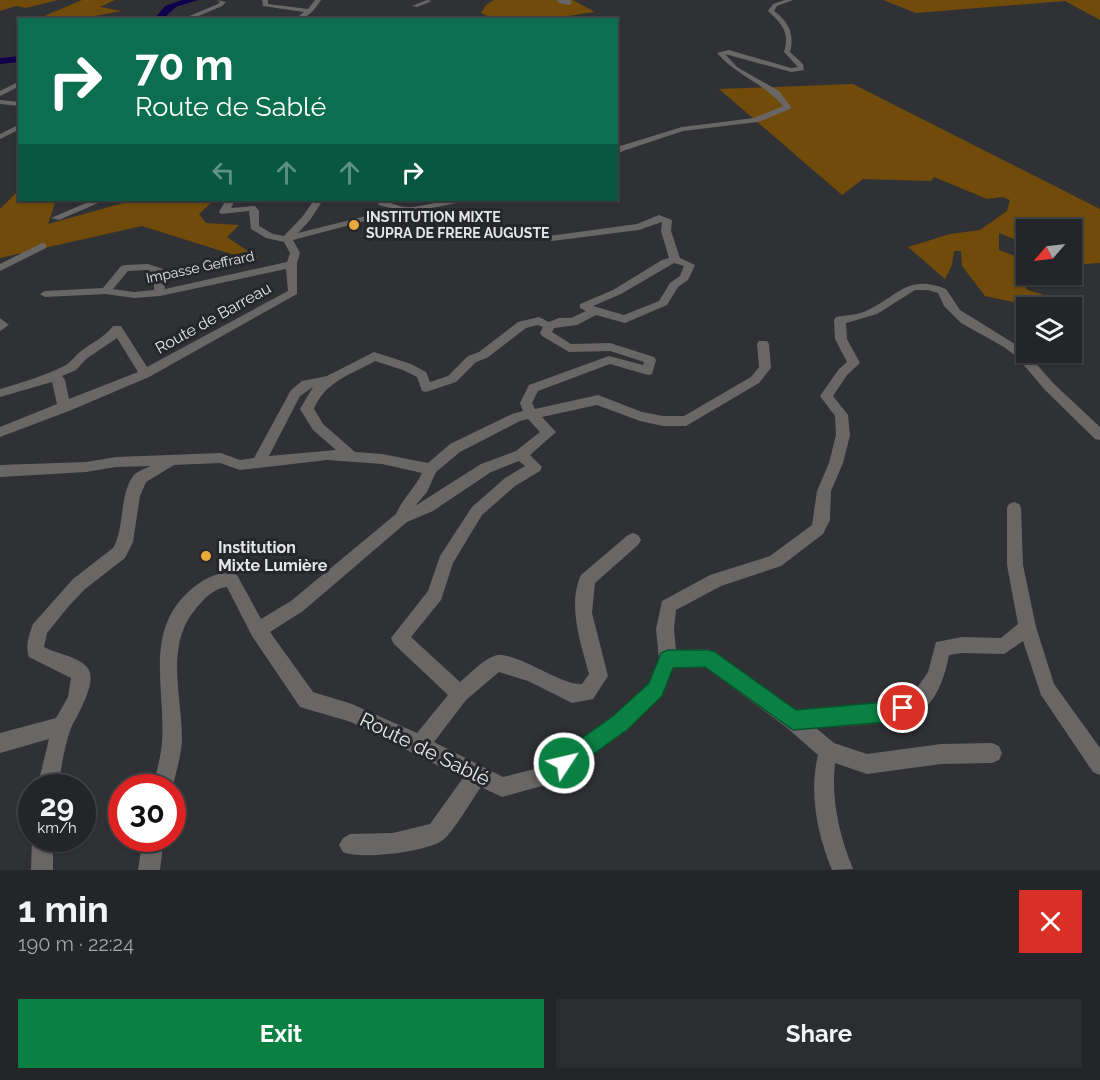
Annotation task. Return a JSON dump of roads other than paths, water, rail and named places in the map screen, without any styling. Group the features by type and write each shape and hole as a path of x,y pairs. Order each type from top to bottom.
{"street":[{"path":"187,18 222,1 231,0"},
{"path":"265,0 265,5 308,11"},
{"path":"561,0 559,1 569,3 567,0"},
{"path":"618,151 681,129 749,122 787,107 776,93 735,68 720,53 729,52 791,70 802,69 801,65 787,52 790,42 783,20 771,11 775,5 790,0"},
{"path":"299,18 313,8 314,1"},
{"path":"415,6 429,1"},
{"path":"0,94 18,84"},
{"path":"0,101 18,97"},
{"path":"0,101 18,104"},
{"path":"0,137 18,127"},
{"path":"56,218 97,201"},
{"path":"230,201 224,212 252,208 254,227 279,239 452,201"},
{"path":"287,239 307,218 317,201"},
{"path":"381,201 404,210"},
{"path":"552,238 639,226 659,218 667,220 666,231 675,260"},
{"name":"Route de Barreau","path":"0,432 145,374 293,292 294,283 289,265 295,253 287,239"},
{"path":"0,268 42,246"},
{"path":"675,260 690,265 684,278 674,285 663,303 625,319 595,311 584,306 617,291 666,262 675,260"},
{"name":"Impasse Geffrard","path":"45,294 106,291 134,295 160,292 289,265"},
{"path":"106,291 125,268 148,267 159,271 160,292"},
{"path":"992,753 941,754 867,764 828,751 793,720 708,658 668,659 665,629 668,606 716,580 775,561 818,529 822,520 824,491 836,463 843,435 841,415 826,396 843,372 854,363 841,339 840,320 873,312 907,288 930,285 942,291 946,304 962,320 992,333 1019,352 1100,435"},
{"path":"258,630 297,606 402,518 428,507 486,468 520,454 549,432 530,413 526,403 533,388 609,360 648,371 650,360 616,346 591,345 569,348 546,333 549,326 559,322 573,322 595,311"},
{"path":"351,456 318,427 307,409 317,389 327,380 374,356 407,367 422,375 426,388 452,379 472,359 483,355 522,325 539,321 549,326"},
{"path":"0,393 52,378 60,371 72,367 82,356 111,337 117,329 145,374"},
{"path":"402,518 409,502 422,488 431,469 455,448 530,413 598,400 640,416 663,421 686,421 756,380 765,368 763,344"},
{"path":"52,378 59,380 64,408"},
{"path":"259,462 295,393 306,384 327,380"},
{"path":"460,694 400,638 435,596 446,561 477,511 510,482 535,466 520,454"},
{"path":"0,471 86,467 116,462 171,462 221,458 240,465 327,455 382,459 431,469"},
{"path":"50,774 62,726 77,699 81,674 69,664 50,662 35,651 39,630 79,585 119,553 125,542 133,495 140,478 171,462"},
{"path":"1014,508 1015,565 1027,627 1047,689 1100,765"},
{"path":"419,745 460,694 496,663 531,673 572,694 587,693 600,676 590,644 584,613 587,580 633,540"},
{"name":"Route de Sablé","path":"166,774 171,746 169,643 196,595 211,583 222,579 231,580 258,630 307,700 352,713 502,787 546,776 627,716 655,689 668,659"},
{"path":"793,720 888,713 917,704 936,676 942,648 962,645 1004,646 1027,627"},
{"path":"0,743 62,726"},
{"path":"828,751 824,766 824,781 833,849 842,869"},
{"path":"350,845 393,844 436,833 477,775"},
{"path":"42,870 43,852"},
{"path":"149,870 152,852"}],"waterway":[{"path":"158,18 168,8 194,0"},
{"path":"0,61 18,59"}],"place":[{"name":"INSTITUTION MIXTE SUPRA DE FRERE AUGUSTE","path":"354,225"},
{"name":"Institution Mixte Lumière","path":"206,556"}]}
